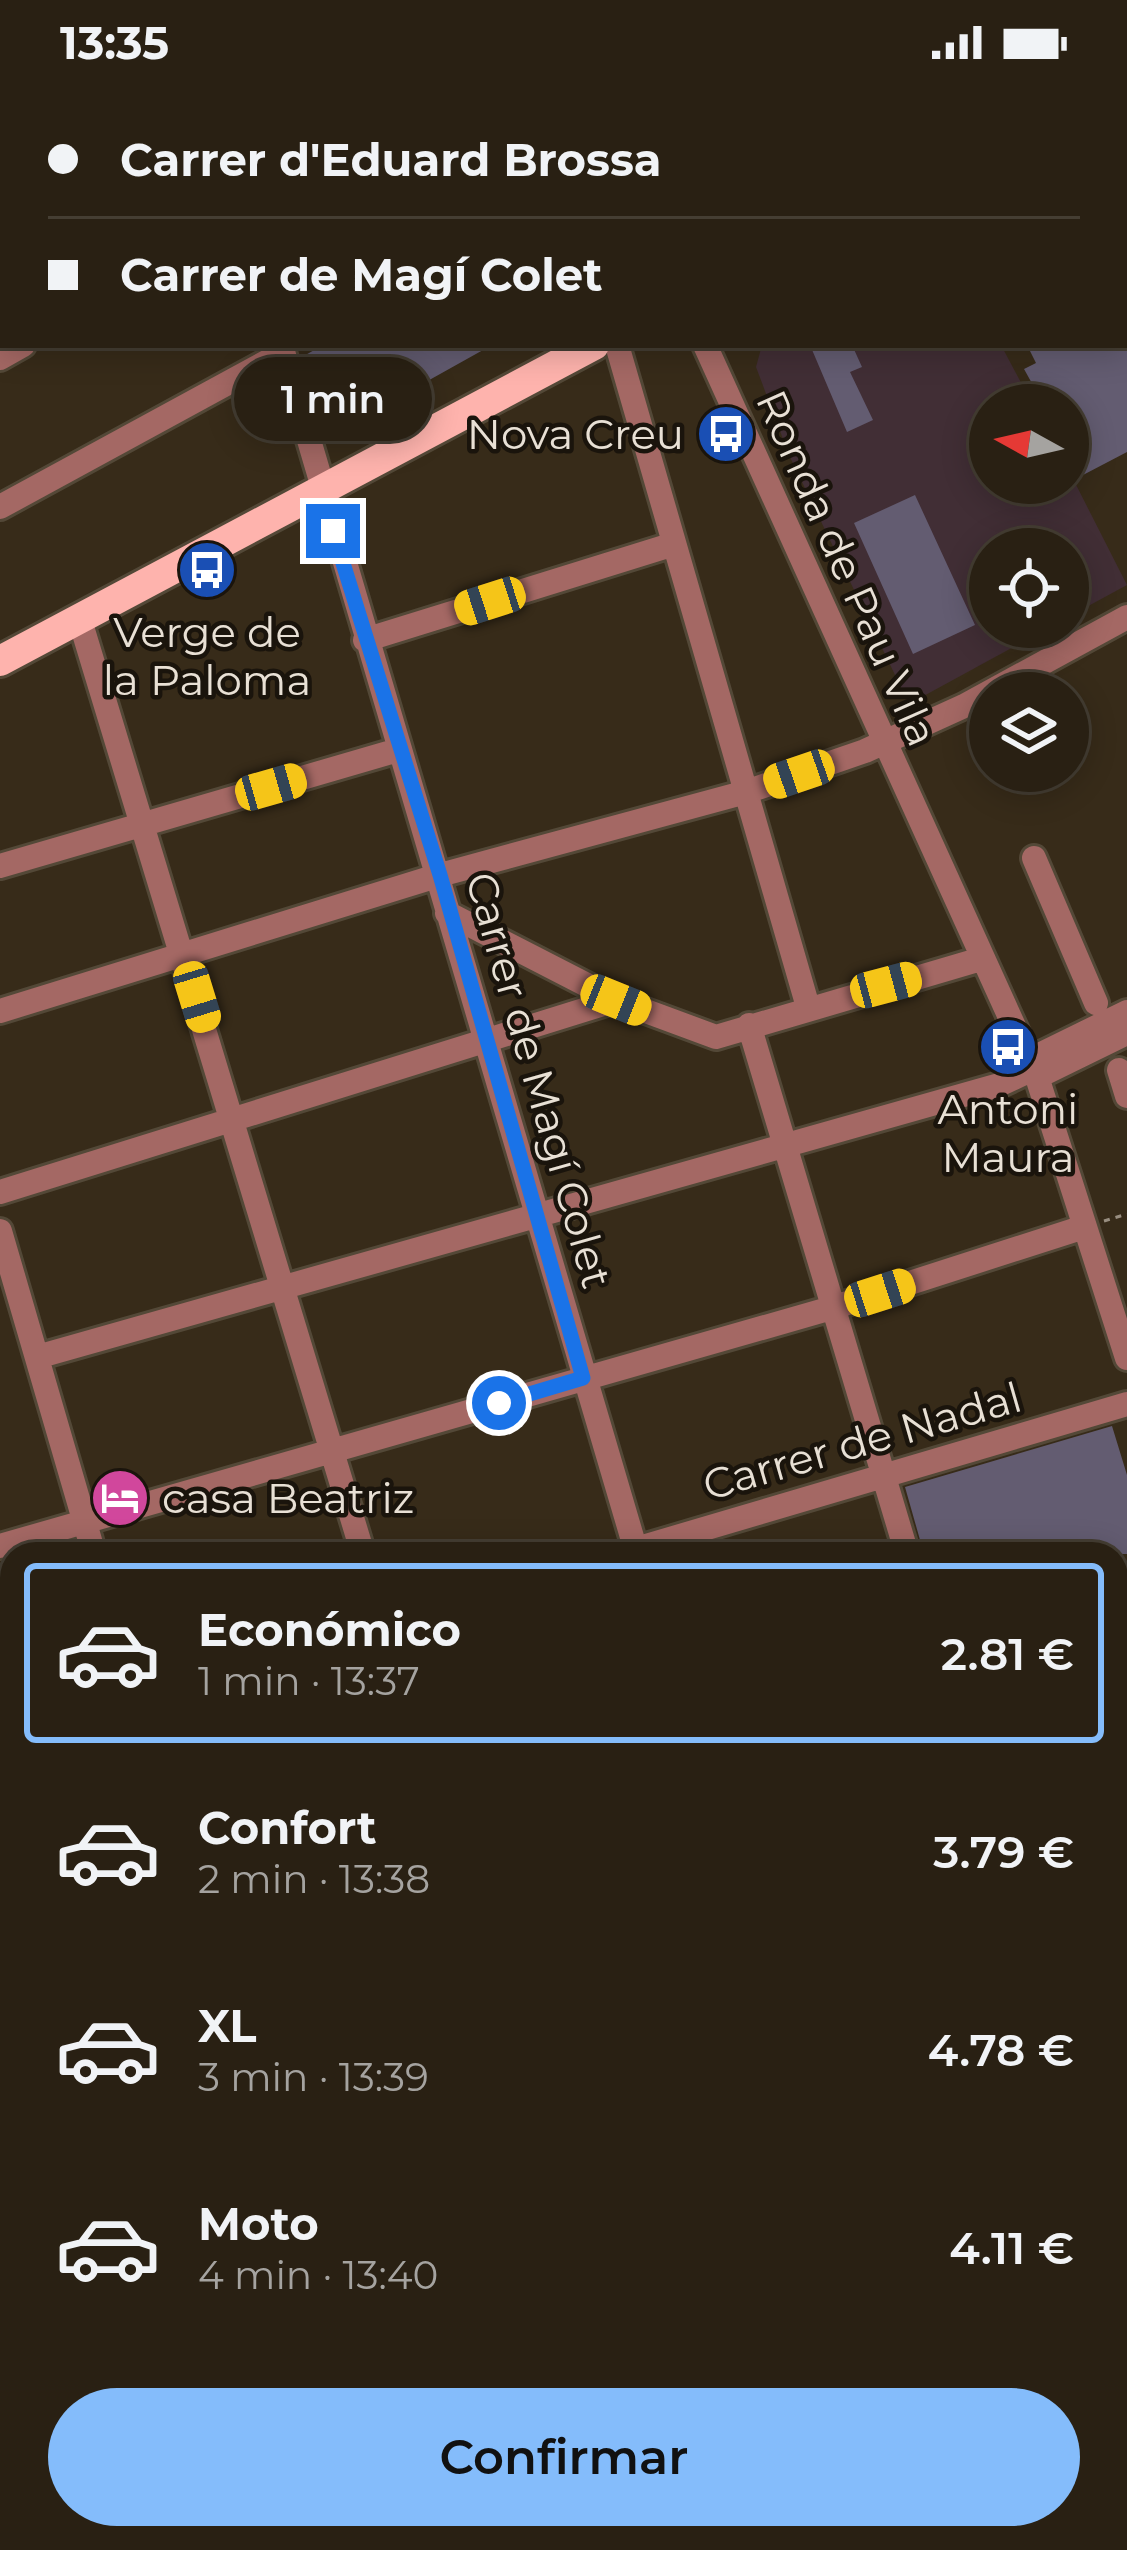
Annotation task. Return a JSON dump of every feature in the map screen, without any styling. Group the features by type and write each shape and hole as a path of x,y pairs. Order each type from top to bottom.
{"main road":[{"path":"0,661 589,348"}],"street":[{"path":"617,348 808,1006"},
{"name":"Ronda de Pau Vila","path":"706,348 1033,1069 1094,1224 1127,1358"},
{"name":"Carrer de Magí Colet","path":"282,349 398,750 440,875 628,1542"},
{"path":"0,507 282,349"},
{"path":"365,640 674,544"},
{"path":"79,617 236,1122 359,1542"},
{"path":"0,1011 440,875 746,792 883,745 1127,617"},
{"path":"0,866 398,750"},
{"path":"1034,859 1096,1003"},
{"path":"447,913 616,1000 704,1036 716,1037 808,1006 981,959"},
{"path":"0,1192 616,1000"},
{"path":"1033,1069 1127,1012"},
{"path":"749,1025 903,1542"},
{"path":"38,1357 999,1085 1127,1033"},
{"path":"1119,1070 1127,1096"},
{"path":"14,1542 836,1307 1094,1224"},
{"path":"0,1231 91,1542"},
{"name":"Carrer de Nadal","path":"664,1542 1127,1404"}],"path":[{"path":"1094,1224 1127,1214"}],"shaded area":[{"path":"761,348 1003,348 1022,384 969,384 969,504 1086,504 1127,585 1089,606 1089,528 969,528 969,648 1012,648 909,704 789,455 756,367"}],"building":[{"path":"318,348 487,348 329,436 302,357"},
{"path":"811,348 853,348 862,367 850,372 873,420 847,432"},
{"path":"1028,348 1127,348 1127,452 1089,472 1089,384 1032,384 1024,369 1036,363"},
{"path":"915,495 969,612 969,628 913,654 854,523"},
{"path":"1112,1426 1127,1475 1127,1542 921,1542 905,1487"}],"place":[{"name":"Nova Creu","path":"726,434"},
{"name":"Verge de la Paloma","path":"207,570"},
{"name":"Antoni Maura","path":"1008,1047"},
{"name":"casa Beatriz","path":"120,1498"}],"route":[{"path":"333,531 440,875 447,913 583,1378 499,1403"}]}
